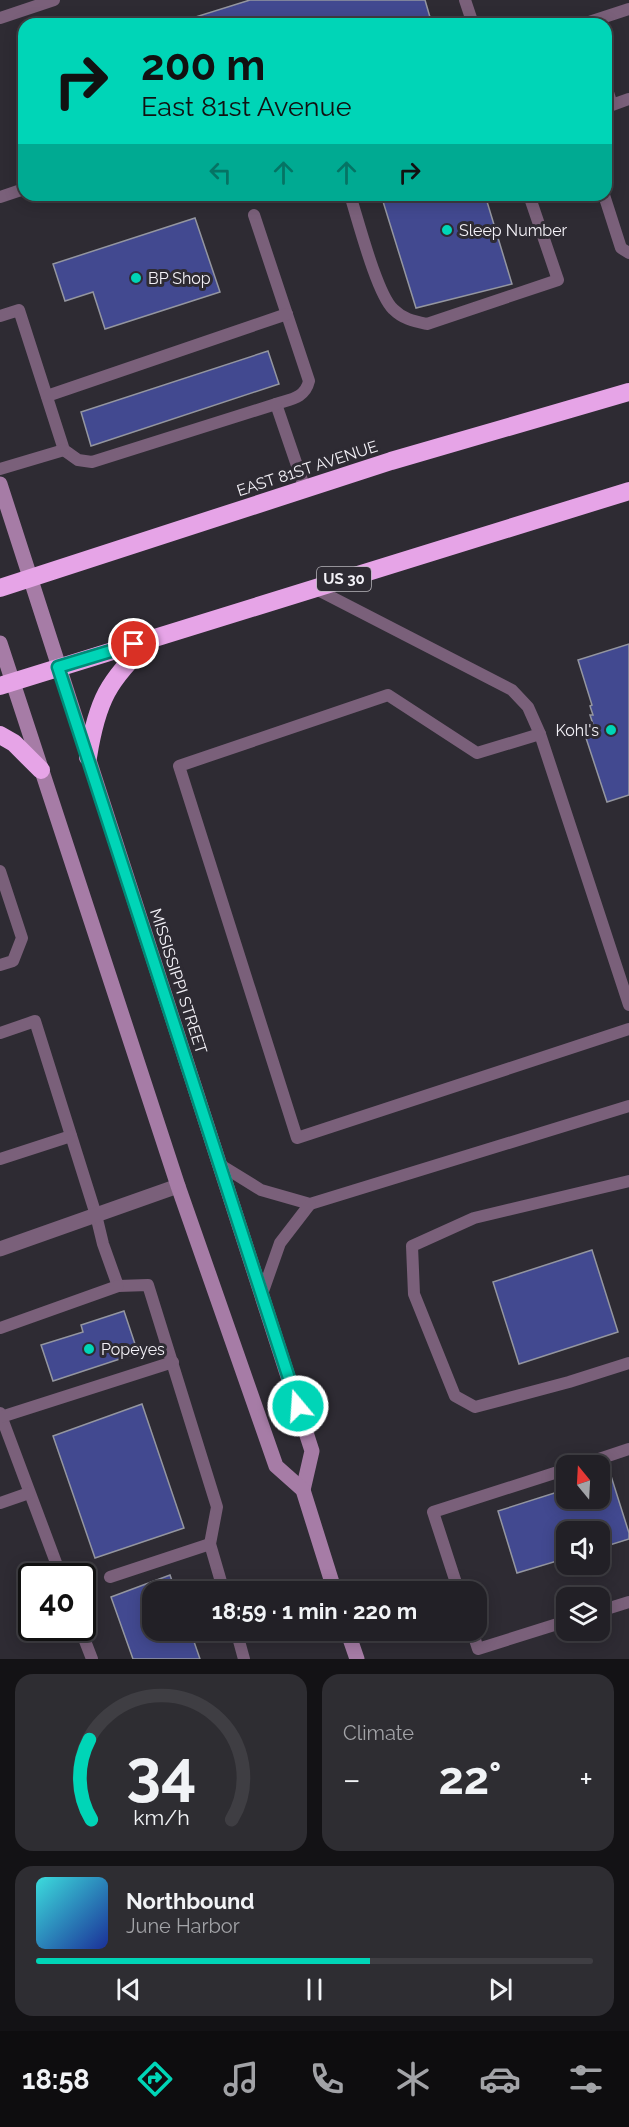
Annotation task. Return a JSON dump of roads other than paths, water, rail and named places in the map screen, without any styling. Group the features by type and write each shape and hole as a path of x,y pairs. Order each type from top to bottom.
{"highway":[{"name":"EAST 81ST AVENUE","path":"0,588 391,461 629,392"},
{"name":"US 30","path":"6,684 629,491"},
{"path":"88,757 94,722 110,685 124,665 153,638"},
{"path":"0,735 14,743 41,770"}],"street":[{"name":"MISSISSIPPI STREET","path":"0,484 312,1451 303,1490"},
{"path":"0,643 6,684 41,770 178,1186 276,1466 303,1490 332,1581"},
{"path":"0,1250 178,1186"},
{"path":"351,1641 357,1659"}],"lane":[{"path":"0,18 54,0"},
{"path":"465,0 471,18"},
{"path":"602,18 629,9"},
{"path":"612,107 629,99"},
{"path":"0,196 18,191"},
{"path":"352,201 381,291 391,307 406,320 426,324 558,280 531,201"},
{"path":"606,201 621,248 629,253"},
{"path":"0,316 19,310 64,450 78,460 92,462 299,396 306,390 309,381 254,215"},
{"path":"46,396 287,314"},
{"path":"276,404 305,489"},
{"path":"0,469 64,450"},
{"path":"314,588 512,690 528,707 540,734 624,976 629,1005"},
{"path":"540,734 477,753 388,695 179,766 297,1138 629,1029"},
{"path":"0,871 22,938 13,961 0,965"},
{"path":"0,1033 35,1021 118,1286"},
{"path":"219,1164 261,1190 310,1204 629,1106"},
{"path":"0,1160 71,1136"},
{"path":"629,1181 474,1218 412,1246 414,1294 454,1396 475,1407 629,1363"},
{"path":"262,1294 279,1244 310,1204"},
{"path":"0,1328 118,1286 148,1285 217,1507 210,1544 221,1581"},
{"path":"56,1563 1,1415 173,1362"},
{"path":"610,1455 629,1449"},
{"path":"455,1581 433,1512 556,1473"},
{"path":"0,1503 30,1493"},
{"path":"110,1577 210,1544"},
{"path":"610,1608 629,1602"},
{"path":"475,1641 478,1649 556,1624"},
{"path":"85,1641 92,1659"},
{"path":"239,1641 244,1659"}],"place":[{"name":"Sleep Number","path":"447,230"},
{"name":"BP Shop","path":"136,278"},
{"name":"Kohl's","path":"611,730"},
{"name":"Popeyes","path":"89,1349"}]}
